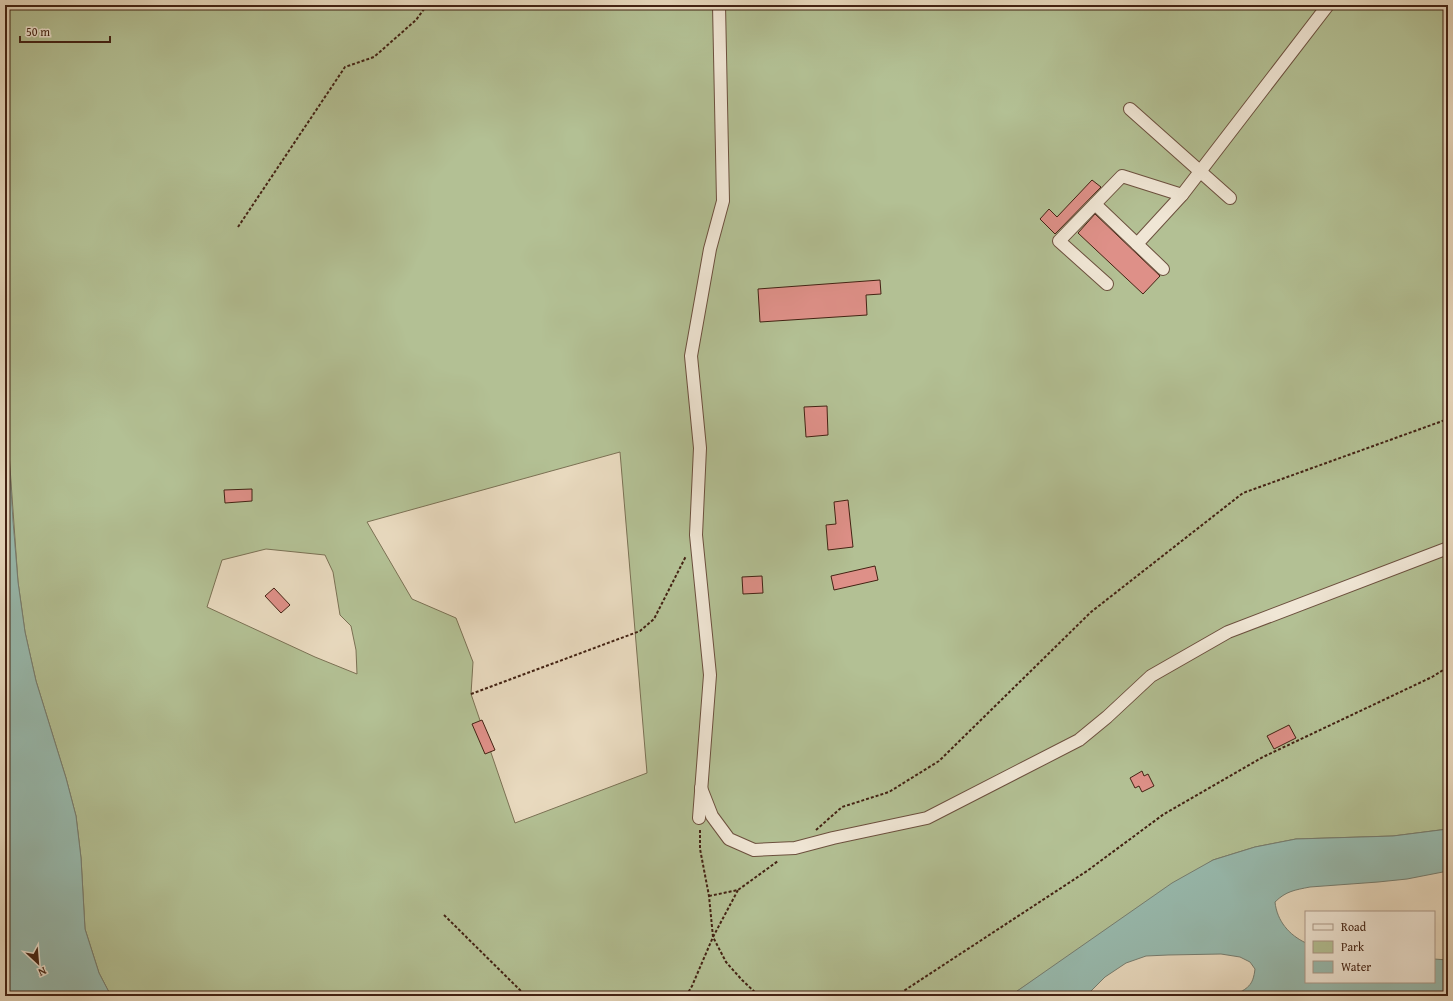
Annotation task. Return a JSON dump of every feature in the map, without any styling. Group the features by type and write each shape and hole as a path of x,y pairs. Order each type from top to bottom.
{"street":[{"path":"699,818 710,675 696,535 700,448 691,356 710,249 723,201 719,5"},
{"path":"1137,244 1182,196 1328,5"},
{"path":"1130,109 1230,198"},
{"path":"1107,284 1059,241 1122,176 1182,196"},
{"path":"1094,204 1163,269"},
{"path":"701,788 712,816 729,839 754,850 795,848 833,838 927,818 1079,740 1107,717 1151,676 1228,632 1448,548"}],"path":[{"path":"238,228 344,67 374,57 416,20 427,5"},
{"path":"813,832 842,807 889,792 939,761 1091,612 1243,493 1448,419"},
{"path":"471,694 640,631 654,619 686,556"},
{"path":"896,996 1087,871 1164,814 1263,757 1432,677 1448,667"},
{"path":"699,818 700,849 709,896 713,937 726,962 759,996"},
{"path":"686,996 692,986 713,937 738,890 778,860"},
{"path":"709,896 738,890"},
{"path":"444,915 526,996"}],"green space":[{"path":"5,5 1448,5 1448,829 1393,836 1296,839 1255,847 1213,860 1010,996 111,996 99,973 85,929 81,858 76,816 66,778 36,681 25,632 18,582 6,410 5,314 8,57","holes":["620,452 647,773 515,823 471,694 473,662 456,618 412,599 367,522","266,549 325,555 333,572 340,615 351,626 356,650 357,674 315,657 207,607 222,560"]}],"water":[{"path":"5,5 8,57 5,314"},
{"path":"5,372 13,521 18,582 25,632 36,681 66,778 76,816 81,858 85,929 99,973 111,996 5,996"},
{"path":"1448,829 1448,871 1407,879 1310,887 1295,890 1287,893 1275,902 1278,915 1289,932 1305,942 1305,983 1435,983 1435,959 1448,960 1448,995 1233,996 1249,986 1253,979 1255,969 1250,962 1240,957 1221,954 1146,956 1126,963 1105,977 1086,996 1010,996 1172,883 1213,860 1255,847 1296,839 1393,836"}],"building":[{"path":"1092,180 1101,187 1055,234 1040,219 1049,209 1057,217"},
{"path":"1095,214 1160,276 1143,294 1078,233"},
{"path":"880,280 881,294 866,295 867,315 760,322 758,289"},
{"path":"827,406 828,435 806,437 804,407"},
{"path":"252,489 252,501 225,503 224,490"},
{"path":"848,500 853,547 828,550 826,525 836,524 834,502"},
{"path":"875,566 878,580 834,590 831,576"},
{"path":"762,576 763,593 743,594 742,577"},
{"path":"274,588 290,605 281,613 265,596"},
{"path":"482,720 495,750 485,754 472,724"},
{"path":"1289,725 1296,738 1274,749 1267,736"},
{"path":"1142,771 1144,776 1148,774 1154,786 1142,792 1139,786 1135,788 1130,778"}]}
